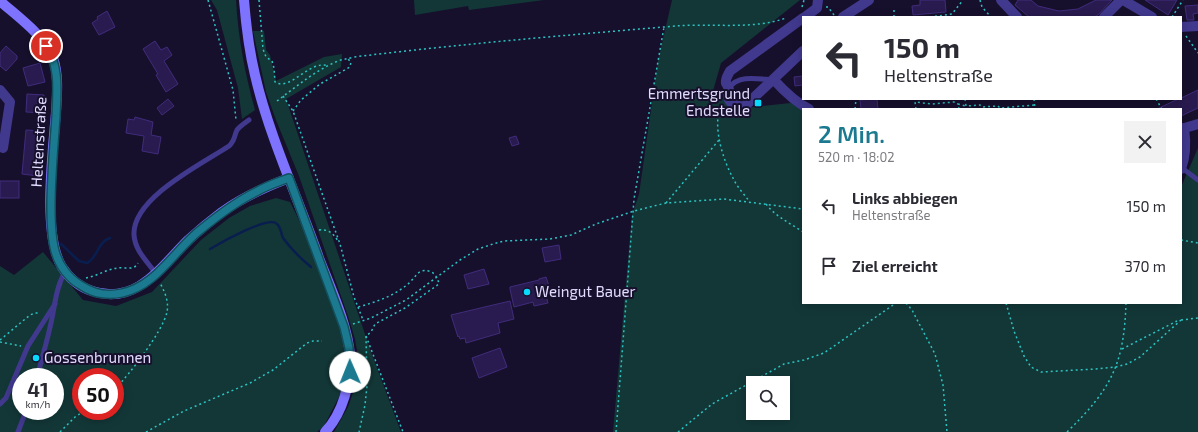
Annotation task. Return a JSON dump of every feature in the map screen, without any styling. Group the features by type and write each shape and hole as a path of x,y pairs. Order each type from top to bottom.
{"street":[{"path":"244,0 246,29 255,76 265,112 310,231 344,327 349,348 350,372 346,391 339,411 325,432"},
{"path":"838,16 869,0"},
{"path":"1001,0 1016,16"},
{"path":"1105,16 1122,0 1150,16"},
{"name":"Heltenstraße","path":"0,1 38,37 49,50 54,63 57,89 52,170 51,228 58,261 65,272 76,283 95,292 118,294 128,292 138,287 156,274 187,242 222,213 256,191 289,178"},
{"path":"807,16 817,8 820,3"},
{"path":"802,19 734,67 726,77 730,102 735,106 745,106 802,52"},
{"path":"1183,31 1198,26"},
{"path":"774,80 784,91 801,105 808,108"},
{"path":"0,90 10,102 3,148"},
{"path":"1182,165 1186,150 1183,129 1198,124"}],"lane":[{"path":"728,92 732,84 738,80 774,80"},
{"path":"156,274 142,256 135,243 135,226 141,212 164,188 233,142 240,127 249,120"},
{"path":"1182,170 1198,180"},
{"path":"39,368 60,280 65,272"},
{"path":"0,404 6,398 28,346 55,304"},
{"path":"18,432 23,420"}],"path":[{"path":"208,0 233,90 236,134"},
{"path":"259,0 263,49 266,57 272,62 275,82 278,84 284,84 312,68 320,65 328,66"},
{"path":"937,16 952,14 963,0"},
{"path":"980,0 982,7 990,16"},
{"path":"1173,16 1182,0"},
{"path":"820,3 828,7 838,16"},
{"path":"894,10 894,16"},
{"path":"277,101 308,78 328,66 338,61 348,59 456,45 685,25 766,24 790,16"},
{"path":"616,432 634,199 664,27"},
{"path":"1183,31 1198,53"},
{"path":"293,111 301,100 316,87 350,67 351,62 348,59"},
{"path":"728,92 719,108 719,140 733,179 750,201"},
{"path":"283,96 293,111 340,244 354,297 363,320"},
{"path":"965,100 966,106"},
{"path":"916,108 915,102 932,104 954,102 966,106 998,106 1000,108 1035,105 1034,100"},
{"path":"958,104 959,108"},
{"path":"666,203 719,140"},
{"path":"344,327 371,318 406,300 460,260 478,250 504,241 550,239 571,235 634,210 666,203 724,199 750,201 802,209"},
{"path":"766,204 779,218 802,231"},
{"path":"310,231 324,230 334,234 340,244"},
{"path":"1182,240 1198,243"},
{"path":"76,283 95,277 109,270 132,268 137,266 142,256"},
{"path":"358,307 375,302 398,291 407,285 421,271 427,270 438,277 439,284 405,308 375,324 372,332 366,336"},
{"path":"124,380 142,355 164,320 167,312 166,296 156,274"},
{"path":"678,432 712,404 784,364 804,360 824,353 895,304"},
{"path":"907,304 912,310 935,354 943,386 947,432"},
{"path":"1006,304 1014,331 1024,356 1032,367 1041,372 1116,367 1127,364 1140,357 1180,320"},
{"path":"1068,432 1087,413 1100,396 1116,367 1122,349 1126,304"},
{"path":"28,346 11,345 0,341 30,315 40,312 48,315"},
{"path":"1122,349 1180,320 1198,318"},
{"path":"359,432 365,405 367,386 366,336"},
{"path":"366,336 402,432"},
{"path":"146,432 184,411 262,377 283,364 307,343 312,341 322,341"},
{"path":"60,432 72,420"}],"green space":[{"path":"211,0 236,0 242,55 255,110 242,119 238,88 217,10"},
{"path":"414,0 544,0 469,10 468,6 415,15"},
{"path":"672,0 800,0 721,63 713,91 735,109 791,103 802,109 802,304 1182,304 1182,185 1198,148 1198,432 613,432 632,215 639,194 658,61"},
{"path":"253,31 264,31 266,50 270,55 276,81 324,57 342,54 341,67 286,99 371,352 401,432 334,432 348,407 355,387 358,357 355,339 299,176 266,92"},
{"path":"276,198 290,202 304,230 342,326 346,362 343,389 324,426 317,432 0,432 0,266 14,275 43,252 83,300 116,306 152,292 201,240 229,218 250,206"}],"building":[{"path":"920,0 945,0 946,12 913,15 912,6 920,5"},
{"path":"1018,0 1031,0 1038,6 1059,11 1078,9 1096,0 1112,0 1096,16 1028,16 1015,5"},
{"path":"1145,0 1177,0 1168,15"},
{"path":"1198,5 1198,13 1193,14 1194,20 1187,20 1185,6"},
{"path":"107,11 115,27 99,35 92,23 98,19 97,17"},
{"path":"155,41 161,50 167,47 172,55 164,61 178,84 166,92 156,75 158,74 143,49"},
{"path":"6,46 17,56 17,59 6,71 0,66 0,53"},
{"path":"40,63 45,82 28,86 23,68"},
{"path":"802,76 802,85 795,86 794,77"},
{"path":"1198,90 1198,108 1182,116 1182,108 1159,108 1176,100 1182,100 1182,98"},
{"path":"27,94 44,95 43,113 26,112"},
{"path":"168,99 174,106 162,115 157,108"},
{"path":"860,100 877,100 878,108 861,108"},
{"path":"135,117 153,122 151,135 161,137 158,154 142,151 144,136 126,133 128,119 134,120"},
{"path":"26,130 42,131 38,176 22,174"},
{"path":"516,136 519,144 512,146 509,138"},
{"path":"0,181 19,181 19,198 0,198"},
{"path":"559,245 561,259 545,262 542,248"},
{"path":"484,269 489,284 468,289 464,275"},
{"path":"546,277 549,286 544,287 548,303 534,306 533,302 514,307 510,287"},
{"path":"510,301 514,319 498,323 500,333 466,343 465,338 460,339 459,336 458,337 451,315"},
{"path":"500,348 507,367 479,378 472,358"}],"waterway":[{"path":"210,249 255,226 272,222 278,225 283,238 289,246 311,267"},
{"path":"61,244 79,261 87,263 91,261 102,243 110,238"}],"place":[{"name":"Emmertsgrund Endstelle","path":"758,103"},
{"name":"Weingut Bauer","path":"527,292"},
{"name":"Gossenbrunnen","path":"36,358"}],"route":[{"path":"46,46 53,59 57,82 52,170 51,228 58,261 65,272 78,284 90,291 118,294 133,290 156,274 197,232 222,213 256,191 289,178 344,327 349,348 350,372"}]}
